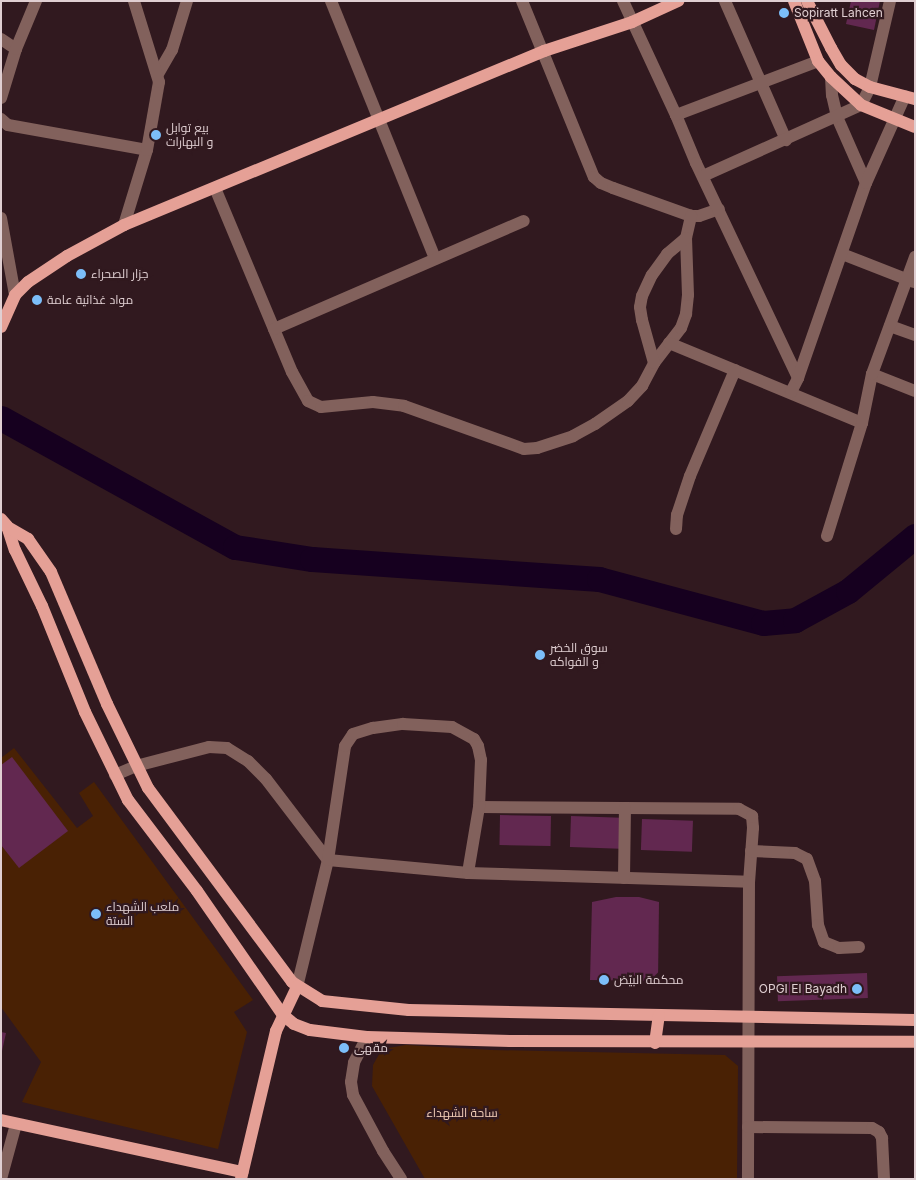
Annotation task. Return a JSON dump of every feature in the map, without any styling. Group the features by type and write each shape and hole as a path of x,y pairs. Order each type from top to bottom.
{"main road":[{"path":"794,1 818,60 831,77 862,105 915,127"},
{"path":"807,1 841,65 855,79 870,87 910,97"},
{"path":"1,327 5,309 15,295 46,268 124,225 544,51 632,22 672,2"},
{"path":"3,523 28,539 51,572 107,704 148,788 297,987 322,1001 409,1010 915,1020"},
{"path":"3,523 42,606 85,712 128,800 197,891 283,1015 310,1030 367,1036 655,1043 749,1041 915,1042"},
{"path":"1,1120 242,1175 276,1031 297,987"},
{"path":"655,1043 659,1015"}],"street":[{"path":"1,98 3,83 36,1"},
{"path":"124,225 147,150 159,82 134,1"},
{"path":"158,74 172,50 187,1"},
{"path":"331,1 435,258"},
{"path":"522,1 594,177 601,184 691,216 699,216 718,209"},
{"path":"623,1 798,378"},
{"path":"725,1 786,140"},
{"path":"703,176 837,118 862,105 870,87 890,1"},
{"path":"1,39 16,49"},
{"path":"676,115 818,60"},
{"path":"831,77 832,95 837,118 866,183"},
{"path":"790,392 798,378 866,183 896,120 910,97"},
{"path":"1,119 8,125 147,150"},
{"path":"215,188 301,392 314,405 321,407 373,402 404,406 524,449 537,448 573,436 595,424 628,401 642,386 654,363 681,328 686,314 688,295 686,238 691,216"},
{"path":"1,218 15,295"},
{"path":"274,329 435,258 524,222"},
{"path":"654,363 642,320 640,308 642,296 652,275 667,254 686,238"},
{"path":"842,254 911,281"},
{"path":"827,536 862,422 872,374 890,326 911,281 915,257"},
{"path":"890,326 915,335"},
{"path":"670,343 862,422"},
{"path":"676,529 677,515 690,476 735,370"},
{"path":"872,374 915,391"},
{"path":"297,987 328,860 345,746 348,738 358,732 403,724 452,727 467,733 478,746 480,760 478,807 468,873"},
{"path":"115,776 136,766 209,747 227,748 248,761 266,779 328,860 468,873 748,882"},
{"path":"478,807 739,809 746,811 752,816 748,882 748,1179"},
{"path":"624,878 625,808"},
{"path":"751,851 795,853 808,859 815,881 818,925 824,942 839,948 859,947"},
{"path":"367,1036 354,1063 351,1082 353,1095 383,1151 401,1179"},
{"path":"1,1179 16,1124"},
{"path":"748,1126 872,1128 879,1132 882,1138 884,1179"}],"green space":[{"name":"ملعب الشهداء الستة","path":"14,748 77,828 93,816 79,793 94,782 253,1000 234,1012 247,1032 218,1149 22,1102 41,1062 1,1007 1,758"},
{"name":"ساحة الشهداء","path":"406,1045 492,1050 725,1055 738,1066 737,1179 425,1179 372,1086 373,1065 382,1049"}],"building":[{"path":"851,1 880,1 874,30 846,24"},
{"path":"12,757 68,831 19,868 1,845 1,765"},
{"path":"500,815 551,816 550,846 499,845"},
{"path":"571,816 621,818 620,849 570,847"},
{"path":"642,819 693,821 692,852 641,850"},
{"path":"616,897 639,897 659,902 658,981 590,980 592,902"},
{"path":"867,973 868,998 778,1001 777,976"},
{"path":"1,1032 6,1033 2,1051 1,1051"}],"waterway":[{"path":"1,418 235,547 312,559 599,579 763,623 795,620 848,591 915,536"}],"place":[{"name":"Sopiratt Lahcen","path":"784,13"},
{"name":"بيع توابل و البهارات","path":"156,135"},
{"name":"جزار الصحراء","path":"81,274"},
{"name":"مواد غذائية عامة","path":"37,300"},
{"name":"سوق الخضر و الفواكه","path":"540,655"},
{"name":"ملعب الشهداء الستة","path":"96,914"},
{"name":"محكمة البيّض","path":"604,980"},
{"name":"OPGI El Bayadh","path":"857,989"},
{"name":"مقهى","path":"344,1048"}]}
